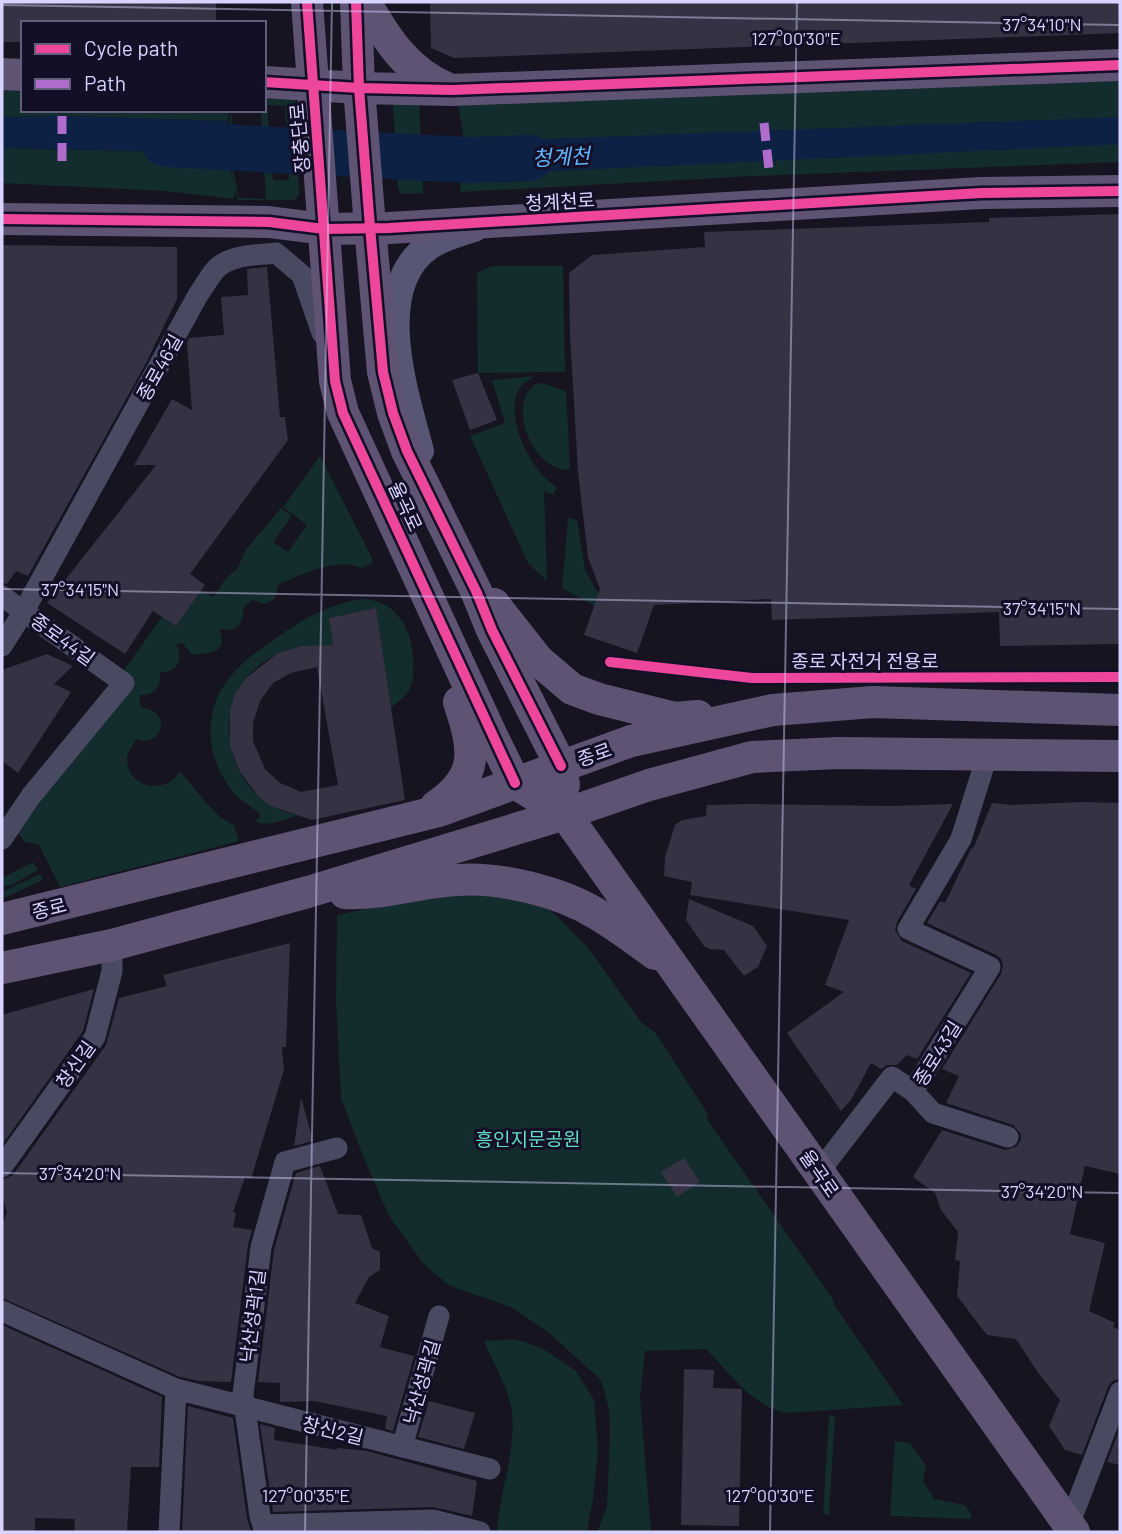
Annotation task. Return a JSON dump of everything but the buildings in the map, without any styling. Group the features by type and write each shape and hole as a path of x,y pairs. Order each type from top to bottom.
{"main road":[{"name":"장충단로","path":"307,2 324,229"},
{"path":"356,2 359,88"},
{"path":"365,2 382,32 415,71 452,90"},
{"path":"266,82 452,90 1120,65"},
{"path":"2,74 21,75"},
{"name":"율곡로","path":"359,88 383,372 389,399 407,451 517,681 561,766 565,814"},
{"name":"청계천로","path":"2,219 269,222 324,229 389,228 981,193 1120,191"},
{"name":"율곡로","path":"324,229 335,381 343,413 515,783 565,814 1072,1529"},
{"path":"454,550 538,660 572,689 599,699 675,718 773,710"},
{"path":"410,555 469,734 471,752 468,771 458,790 422,815"},
{"path":"475,699 517,681"},
{"name":"종로","path":"2,919 422,815 631,741 773,710 873,702 1120,710"},
{"path":"2,968 112,945 308,892 565,814 649,785 752,757 838,753 1120,756"},
{"path":"308,892 364,894 454,880 491,879 558,897 595,913 673,966"}],"street":[{"path":"240,222 257,230 276,253 302,275 317,315 335,381"},
{"path":"434,508 402,381 397,297 408,270 429,247 478,223"},
{"name":"종로46길","path":"2,646 24,611 198,295 216,268 244,256 276,253"},
{"name":"종로44길","path":"2,596 124,683 31,796 2,839"},
{"path":"2,619 24,611"},
{"name":"종로43길","path":"819,1172 892,1077 913,1091 989,967 908,929 961,839 986,755"},
{"name":"창신길","path":"2,1167 95,1037 112,971 112,945"},
{"path":"913,1091 933,1113 1008,1137"},
{"name":"낙산성곽1길","path":"337,1148 285,1162 261,1247 243,1395 264,1529 345,1522 433,1520 480,1532"},
{"name":"창신2길","path":"2,1311 176,1389 490,1469"},
{"name":"낙산성곽길","path":"402,1447 439,1316"},
{"path":"169,1532 176,1389"},
{"path":"1072,1529 1120,1392"}],"green space":[{"path":"1120,81 1120,162 754,176 460,192 465,146 457,96 873,89"},
{"path":"2,82 21,82 21,112 229,112 228,121 2,117"},
{"path":"266,92 295,99 299,195 294,200 238,200 235,190 234,199 165,191 2,183 2,148 227,153 234,188 230,155 239,198 266,199 261,112 266,112","holes":["267,105 285,106 289,180 273,180"]},
{"path":"419,98 423,193 450,192 402,194 398,189 393,105 398,99"},
{"path":"233,112 229,150 228,138"},
{"path":"492,266 563,266 565,372 478,373 477,273"},
{"path":"535,376 519,389 514,407 520,438 529,456 539,471 557,488 553,495 544,491 547,581 528,563 470,436 505,423 492,380"},
{"path":"542,383 566,391 568,470 555,467 544,460 528,436 523,421 527,394 535,384"},
{"path":"320,456 372,558 372,563 362,568 342,564 331,566 279,584 274,600 264,604 252,600 243,608 242,619 237,626 229,630 219,629 221,644 215,651 192,655 182,643 176,644 178,664 171,670 160,672 160,682 156,690 139,695 141,708 158,715 161,728 153,739 136,739 130,749 127,759 133,777 140,782 158,786 174,779 180,771 212,809 234,825 239,841 60,887 39,845 25,842 18,828 162,617 176,626 201,590 213,597 226,578 238,568 245,551 281,508 292,516 273,542 288,552 307,525 283,507"},
{"path":"568,517 577,520 585,570 611,615 562,588"},
{"path":"363,599 385,605 406,628 413,660 410,688 391,708 376,608 329,618 333,645 286,651 255,669 239,690 230,715 230,740 237,765 250,788 271,805 298,815 282,821 259,823 255,821 259,818 259,813 234,793 216,762 210,729 218,697 238,668 286,631 328,608"},
{"path":"33,862 38,870 14,884 2,887 2,878"},
{"path":"40,874 43,880 2,899 2,892"},
{"name":"흥인지문공원","path":"442,893 533,899 555,914 589,949 641,1022 655,1032 709,1116 706,1118 903,1405 787,1413 774,1410 752,1396 706,1349 645,1351 640,1397 651,1532 597,1532 607,1507 610,1432 609,1409 601,1380 549,1333 511,1307 450,1286 423,1263 389,1216 341,1098 336,1000 337,915"},
{"path":"515,1339 542,1348 576,1371 594,1400 598,1451 587,1532 497,1532 511,1449 512,1417 505,1386 484,1341"},
{"path":"829,1415 835,1416 829,1515 823,1514"},
{"path":"895,1441 910,1443 926,1466 923,1481 934,1499 964,1505 971,1513 971,1519 890,1516"}],"water":[{"path":"2,117 228,121 227,153 2,148"},
{"name":"청계천","path":"1120,117 1120,144 495,174 466,172 467,142"}],"waterway":[{"name":"청계천","path":"165,144 468,160 530,158"}],"marked path":[{"path":"62,115 62,161"},
{"path":"764,123 769,170"}],"cycle path":[{"path":"307,2 335,381 343,413 515,783"},
{"path":"356,2 359,88 383,372 393,413 407,451 477,593 492,630 561,766"},
{"path":"266,82 452,90 1120,65"},
{"path":"2,219 269,222 324,229 389,228 981,193 1120,191"},
{"name":"종로 자전거 전용로","path":"610,662 752,678 1120,677"}]}
